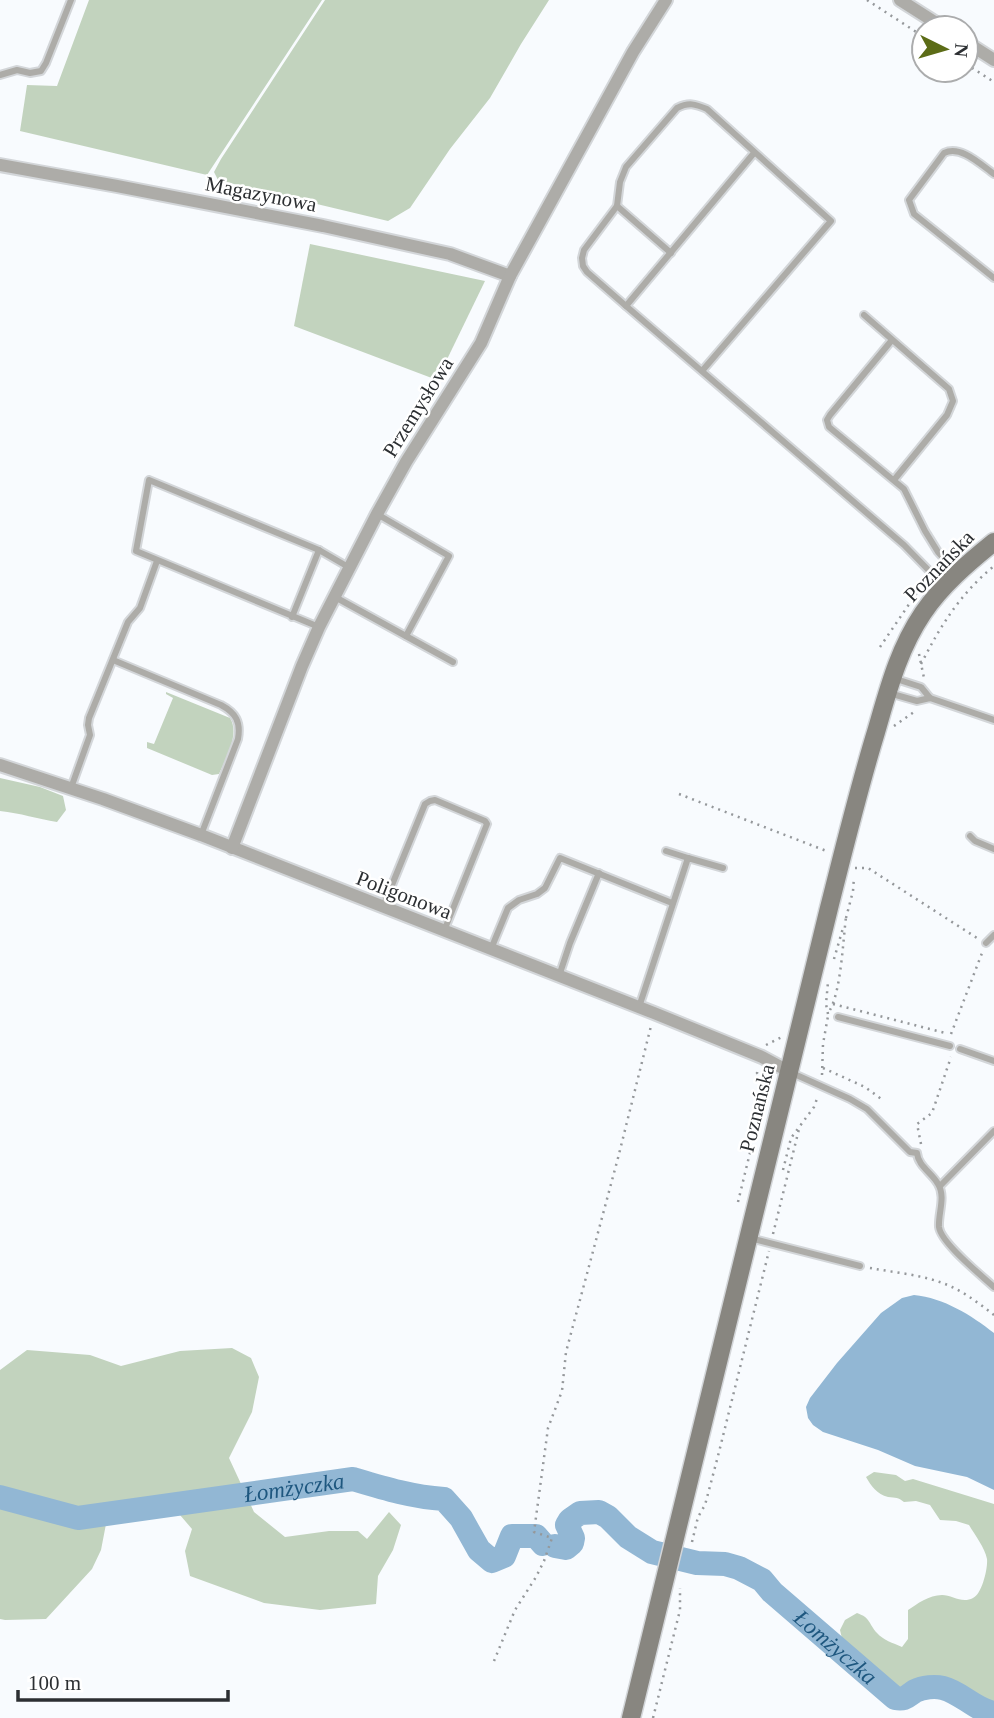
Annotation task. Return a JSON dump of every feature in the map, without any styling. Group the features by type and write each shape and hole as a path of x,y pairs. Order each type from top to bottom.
{"main road":[{"name":"Poznańska","path":"631,1718 667,1573 684,1537 748,1237 848,863 889,685 918,621 933,599 994,542"}],"street":[{"name":"Przemysłowa","path":"232,848 319,627 406,463 481,343 510,276 633,52 666,0"},
{"path":"900,0 922,14"},
{"name":"Magazynowa","path":"0,166 323,226 450,254 510,276"},
{"name":"Poligonowa","path":"0,765 201,835 654,1013 762,1057 790,1072"}],"lane":[{"path":"0,75 17,70 30,73 41,71 47,63 71,0"},
{"path":"702,371 831,221 707,109 686,103 677,108 626,167 620,182 617,206 588,244 582,258 583,267 626,306 904,545 945,587"},
{"path":"994,174 964,153 950,150 944,153 909,200 914,214 994,278"},
{"path":"626,306 754,153"},
{"path":"617,206 671,253"},
{"path":"864,315 949,389 953,401 947,415 894,480"},
{"path":"892,341 827,420 829,427 904,489 938,552 958,573"},
{"path":"319,627 136,551 149,480 319,550 350,568"},
{"path":"377,514 449,556 406,636"},
{"path":"292,617 319,550"},
{"path":"71,788 90,735 89,718 128,622 140,608 157,561"},
{"path":"335,597 453,662"},
{"path":"113,660 221,705 230,710 239,721 238,739 201,835"},
{"path":"889,685 917,701 930,698"},
{"path":"889,685 921,687 930,698 994,720"},
{"path":"383,907 425,804 435,800 485,821 486,824 444,931"},
{"path":"970,836 994,849"},
{"path":"666,851 723,868"},
{"path":"491,949 508,908 545,888 561,858 672,903"},
{"path":"639,1007 688,858"},
{"path":"559,976 599,873"},
{"path":"986,943 994,935"},
{"path":"838,1017 950,1046"},
{"path":"960,1049 994,1061"},
{"path":"790,1072 850,1098 867,1109 910,1152 917,1153 917,1160 940,1186 941,1235 994,1287"},
{"path":"940,1186 994,1131"},
{"path":"748,1237 860,1266"}],"path":[{"path":"867,0 910,28"},
{"path":"921,664 955,605 976,580 994,566"},
{"path":"919,654 924,678"},
{"path":"679,794 848,863 868,868 986,943 951,1034"},
{"path":"829,978 826,1004 828,1014 833,1004 846,917 832,966"},
{"path":"494,1661 515,1610 536,1577 552,1538 534,1532 548,1428 562,1391 565,1352 654,1013"},
{"path":"823,1068 865,1087 884,1101"},
{"path":"917,1125 922,1147"},
{"path":"684,1537 705,1505 799,1129"},
{"path":"860,1266 952,1287 994,1315"},
{"path":"653,1718 680,1610 680,1588"}],"green space":[{"path":"89,0 322,0 207,175 20,131 27,85 57,86"},
{"path":"325,0 549,0 490,98 450,149 410,208 388,221 218,180 214,172"},
{"path":"310,244 485,281 437,380 294,326"},
{"path":"166,692 230,718 233,724 233,739 219,774 212,775 147,748 147,742 154,744 173,698"},
{"path":"0,778 40,787 63,796 66,810 57,822 0,811"},
{"path":"232,1348 251,1358 259,1377 252,1412 229,1458 254,1512 285,1537 329,1531 358,1531 367,1539 389,1512 401,1525 393,1550 378,1576 376,1604 320,1610 264,1603 190,1576 185,1551 192,1529 180,1515 132,1518 106,1524 101,1550 92,1569 46,1619 0,1619 0,1370 27,1350 90,1355 121,1366 180,1351"},
{"path":"874,1472 896,1475 905,1481 913,1479 994,1504 994,1708 945,1683 931,1682 908,1691 896,1692 844,1647 840,1630 845,1620 857,1613 867,1619 882,1638 902,1647 908,1639 908,1610 937,1595 965,1600 973,1598 982,1586 986,1568 984,1550 969,1525 940,1520 930,1505 916,1501 904,1502 881,1494 866,1477"}],"water":[{"path":"914,1295 957,1308 994,1333 994,1490 967,1477 915,1466 878,1450 823,1432 808,1418 806,1407 810,1398 837,1363 881,1313 902,1298"}],"waterway":[{"name":"Łomżyczka","path":"0,1497 78,1518 353,1479 409,1494 444,1499 461,1518 479,1550 492,1561 504,1556 512,1536 536,1536 543,1544"},
{"name":"Łomżyczka","path":"555,1546 566,1548 572,1543 573,1538 567,1525 570,1520 580,1513 599,1512 628,1537 652,1552 697,1563 725,1564 762,1580 772,1592 895,1698 904,1698 929,1687 940,1687 994,1713"}]}
